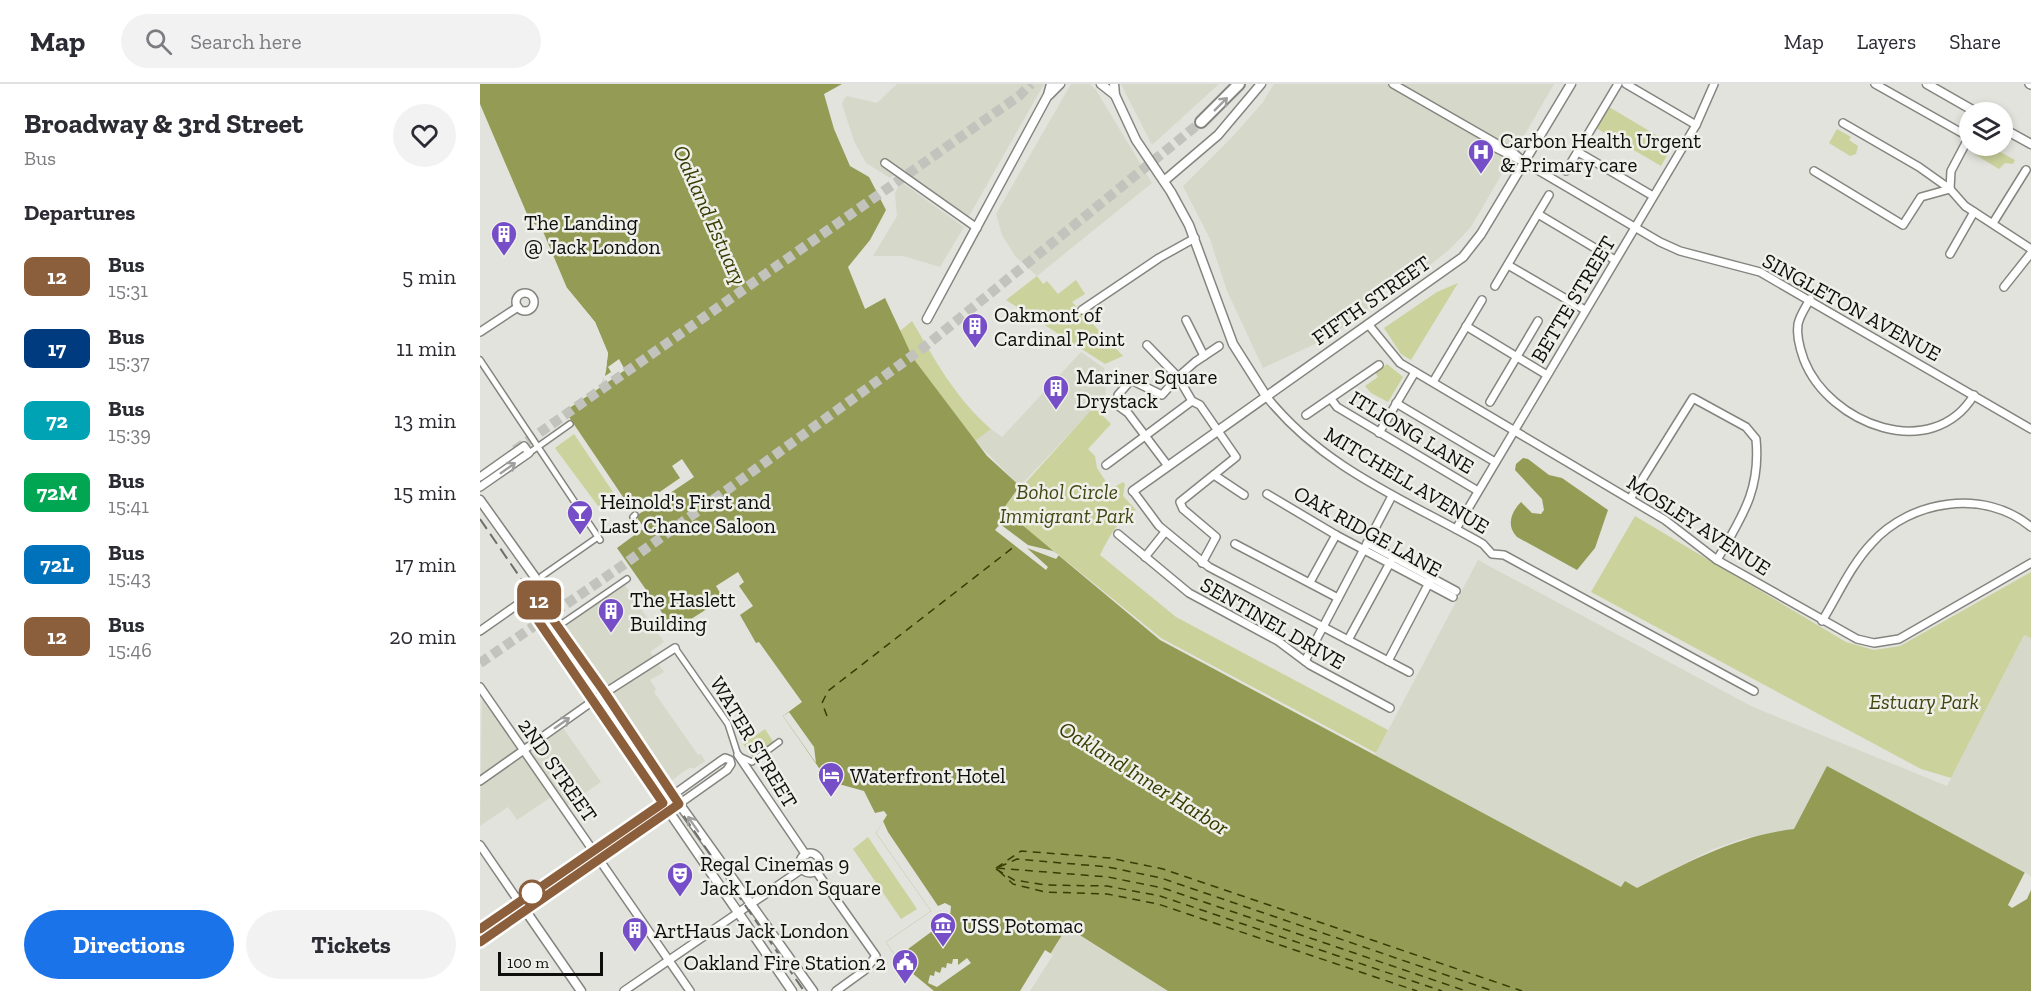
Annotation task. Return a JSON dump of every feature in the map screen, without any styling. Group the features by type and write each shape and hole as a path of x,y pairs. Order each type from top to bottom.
{"main road":[{"path":"1201,122 1239,84"}],"street":[{"path":"927,319 1048,95 1051,84"},
{"path":"1048,95 1060,84"},
{"path":"1101,84 1115,95"},
{"path":"1114,84 1115,95"},
{"path":"1164,181 1218,135 1261,84"},
{"name":"SINGLETON AVENUE","path":"1393,84 1515,154 1524,162 1634,227 1680,251 1760,272 2031,429"},
{"name":"FIFTH STREET","path":"1133,491 1469,251 1571,84"},
{"path":"1566,171 1618,84"},
{"path":"1626,84 1696,125"},
{"name":"BETTE STREET","path":"1456,529 1696,125 1714,84"},
{"path":"1875,84 1969,137 1951,171 1950,189"},
{"path":"1927,84 1959,102"},
{"name":"MITCHELL AVENUE","path":"1115,95 1136,140 1164,181 1195,238 1227,330 1240,357 1266,396 1291,425 1320,451 1392,496 1483,544 1492,554 1504,555 1754,691"},
{"path":"1843,123 1919,167 1950,189 1959,201 2031,251 2004,287"},
{"path":"2013,134 2031,144"},
{"path":"1578,152 1653,196"},
{"path":"885,163 977,228"},
{"path":"1993,223 2026,170"},
{"path":"1814,171 1903,225 1921,197 1950,189"},
{"path":"1496,286 1549,195"},
{"path":"1950,254 1974,212"},
{"path":"1538,214 1615,260"},
{"path":"1082,310 1159,258 1195,238"},
{"path":"1508,266 1585,310"},
{"path":"1810,299 1798,323 1802,354 1821,389 1848,412 1880,426 1901,430 1923,429 1951,421 1963,411 1974,395"},
{"path":"1433,382 1482,300"},
{"path":"480,332 518,307"},
{"path":"1186,320 1204,356"},
{"path":"1490,402 1538,321"},
{"name":"MOSLEY AVENUE","path":"1368,324 1392,356 1415,372 1672,524 1717,560 1822,621 1866,642 1891,642 1906,636 2031,563"},
{"path":"1466,326 1547,375"},
{"path":"1147,345 1178,377 1192,401 1200,405 1236,457 1180,502 1183,509 1216,537 1202,562"},
{"path":"1168,466 1128,412 1118,406 1118,395 1131,381 1162,395 1178,377 1219,346"},
{"path":"480,360 599,538 542,576"},
{"path":"1306,415 1379,365"},
{"path":"1379,433 1415,372"},
{"path":"1630,499 1693,398 1746,427 1756,439 1757,471 1753,492 1717,560"},
{"name":"ITLIONG LANE","path":"1331,399 1337,407 1478,491"},
{"path":"1106,465 1192,401"},
{"path":"1396,404 1495,462"},
{"path":"480,488 570,424"},
{"path":"480,477 524,446 529,453"},
{"path":"1214,475 1244,495"},
{"path":"1133,491 1152,519 1202,562 1409,672"},
{"name":"OAK RIDGE LANE","path":"1267,494 1336,535 1366,546 1454,594"},
{"path":"1305,661 1392,496"},
{"path":"480,500 542,587 559,622 679,804 813,991"},
{"path":"1822,621 1867,548 1881,534 1908,515 1942,505 1976,504 2012,514 2031,527"},
{"path":"1145,557 1165,532"},
{"name":"SENTINEL DRIVE","path":"1118,534 1189,593 1278,641 1305,661 1390,708"},
{"path":"1310,582 1336,535"},
{"path":"1235,544 1338,598"},
{"path":"1348,640 1391,561"},
{"path":"551,570 556,578"},
{"path":"559,622 580,612 627,579"},
{"path":"1388,661 1430,581"},
{"path":"480,631 542,587"},
{"path":"534,593 559,622"},
{"path":"524,600 792,991"},
{"path":"574,604 580,612"},
{"path":"480,781 593,701 675,648"},
{"name":"WATER STREET","path":"675,648 728,724 738,755 806,855"},
{"name":"2ND STREET","path":"480,687 690,991"},
{"path":"480,929 725,758 730,760 738,755 752,762 779,742"},
{"path":"480,942 727,770 731,764 730,760"},
{"path":"480,845 581,991"},
{"path":"815,854 820,864 816,871 810,873 802,869 801,861 806,855 815,854"},
{"path":"624,991 802,869"},
{"path":"816,871 876,956 865,970 836,991"}],"shaded area":[{"path":"897,84 1044,84 968,218 901,170 890,178 866,163 854,141 842,104 844,99 847,96 877,103"},
{"path":"1071,84 1090,84 1096,90 1152,183 1037,276 1015,256 1002,235 996,214"},
{"path":"1121,84 1219,84 1152,145"},
{"path":"1274,84 1554,84 1471,227 1450,249 1425,269 1364,297 1369,309 1328,338 1263,368 1227,291 1210,239 1183,186 1235,134 1263,102"},
{"path":"901,182 964,227 940,267 903,256 873,256 897,216 895,193"},
{"path":"1081,352 1104,368 1106,395 1020,486 975,441 991,429 1002,437"},
{"path":"1478,560 1753,707 1947,786 2024,635 2031,638 2031,876 1969,843 1794,829 1745,838 1713,849 1637,888 1621,887 1375,755"},
{"path":"624,584 664,642 650,652 664,672 650,680 656,689 654,692 698,755 701,754 705,761 695,768 689,768 672,780 565,627"},
{"path":"482,695 524,756 563,728 601,782 566,806 557,793 517,820 508,807 480,826"},
{"path":"1066,927 1168,991 1027,991"}],"green space":[{"path":"1609,107 1673,145 1661,166 1596,128"},
{"path":"1837,129 1851,137 1849,140 1858,146 1856,154 1850,156 1829,143"},
{"path":"1977,156 2008,156 2015,160 2013,164 2005,163 1999,169"},
{"path":"1037,276 1043,284 1047,281 1058,294 1076,280 1085,294 1072,302 1123,356 1105,364 1006,300"},
{"path":"1458,283 1411,360 1401,354 1384,328 1437,292"},
{"path":"912,321 957,392 991,429 975,441 913,358 900,331"},
{"path":"1387,364 1403,377 1388,402 1371,393 1365,386 1378,377 1375,372"},
{"name":"Bohol Circle Immigrant Park","path":"1094,407 1111,424 1088,449 1095,456 1097,468 1111,489 1123,482 1125,484 1123,496 1136,510 1119,524 1100,555 1176,617 1388,730 1376,753 1161,638 1002,509"},
{"path":"574,434 617,498 601,510 555,448"},
{"name":"Estuary Park","path":"1635,516 1846,642 1874,650 1900,646 2031,572 2031,638 2024,635 1951,778 1921,769 1591,592"},
{"path":"765,729 774,743 753,758 743,744"},
{"path":"868,837 917,909 901,919 853,849"}],"water":[{"path":"480,84 842,84 824,94 834,129 850,166 869,177 886,210 870,240 848,267 865,309 885,298 913,358 987,456 1020,486 1003,509 1160,640 1621,887 1625,881 1637,888 1713,851 1773,832 1794,829 1827,766 2031,876 2031,991 1168,991 1067,927 1027,991 934,991 901,964 886,942 931,911 876,833 887,815 884,811 875,813 864,791 828,781 783,716 802,702 759,642 756,643 740,615 753,606 739,586 744,582 738,572 716,586 722,596 713,605 674,630 617,548 644,528 565,411 601,387 608,353 595,322 567,288 542,229 530,221 480,104"},
{"path":"1523,458 1528,459 1549,475 1562,478 1608,510 1595,548 1577,570 1517,537 1514,533 1511,519 1521,502 1532,513 1541,514 1544,510 1542,499 1515,470 1516,464"}],"pier":[{"path":"567,288 595,322 608,353 605,376 611,372 608,367 619,359 625,370 601,387 604,378 600,380 605,354 593,324 565,290"},
{"path":"682,459 694,477 636,516 632,511 680,478 672,466"},
{"path":"1000,524 1028,545 1053,551 1059,555 1056,559 1027,548 1048,567 1046,570 995,530"},
{"path":"789,712 814,747 816,763 783,716"},
{"path":"883,821 938,906 945,903 951,906 950,918 904,952 901,964 886,942 931,911 876,833"},
{"path":"2025,872 2031,876 2031,890 2027,899 2012,908 2008,905"},
{"path":"1045,950 1053,955 1030,991 1020,991"},
{"path":"967,958 971,963 937,987 928,983 930,975 934,976 935,971 940,973 942,967 946,968 947,963 952,964 953,959 958,959 958,965"}],"ferry route":[{"path":"827,716 822,703 828,691 1015,546"},
{"path":"996,868 1021,851 1110,858 1163,869 1522,991"},
{"path":"999,867 1017,859 1108,867 1161,878 1493,991"},
{"path":"997,868 1108,877 1163,888 1466,991"},
{"path":"996,869 1014,880 1045,885 1107,886 1160,896 1442,991"},
{"path":"999,871 1013,884 1045,892 1107,894 1158,904 1417,991"}],"tunnel":[{"path":"515,450 1019,96 1031,84"},
{"path":"480,663 619,568 923,348 1201,122"}],"railway":[{"path":"480,519 804,991"}],"bus line":[{"name":"12","path":"480,929 663,803 524,600 534,593 605,693 679,804 480,942"}],"place":[{"name":"Carbon Health Urgent & Primary care","path":"1481,175"},
{"name":"The Landing @ Jack London","path":"504,257"},
{"name":"Oakmont of Cardinal Point","path":"975,349"},
{"name":"Mariner Square Drystack","path":"1056,411"},
{"name":"Heinold's First and Last Chance Saloon","path":"580,536"},
{"name":"The Haslett Building","path":"611,634"},
{"name":"Waterfront Hotel","path":"831,798"},
{"name":"Regal Cinemas 9 Jack London Square","path":"680,898"},
{"name":"USS Potomac","path":"943,948"},
{"name":"ArtHaus Jack London","path":"635,953"},
{"name":"Oakland Fire Station 2","path":"905,985"}],"water label":[{"name":"Oakland Estuary","path":"710,215"},
{"name":"Oakland Inner Harbor","path":"1144,778"}]}
